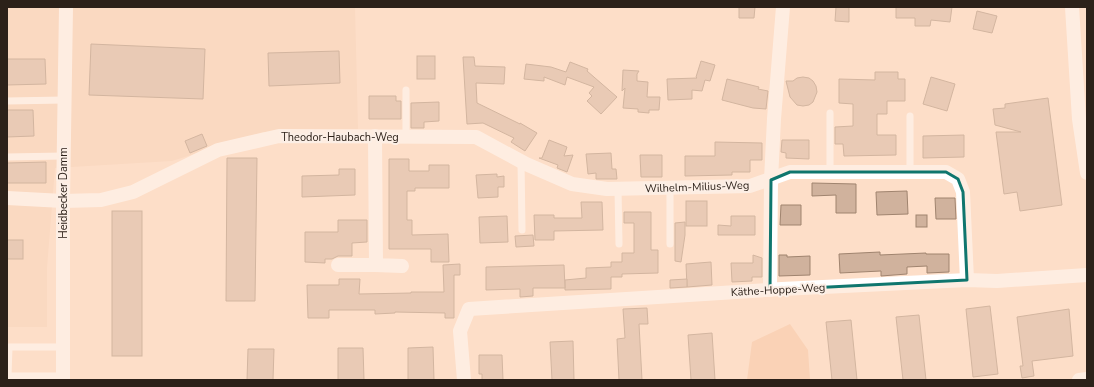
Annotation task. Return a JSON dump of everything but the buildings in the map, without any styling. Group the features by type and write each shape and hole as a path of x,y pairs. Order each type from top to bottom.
{"street":[{"name":"Heidbecker Damm","path":"63,378 63,156 66,7"},
{"path":"770,290 771,180 782,7"},
{"path":"1072,7 1079,119 1087,173"},
{"name":"Theodor-Haubach-Weg","path":"7,198 101,200 133,192 218,150 279,136 461,137"},
{"path":"375,136 376,265"},
{"name":"Wilhelm-Milius-Weg","path":"461,137 476,137 522,161 572,184 606,189 750,186 771,180 790,172 946,172 958,179 963,192 968,280"},
{"path":"338,265 402,266"},
{"name":"Käthe-Hoppe-Weg","path":"464,380 460,331 469,309 770,290 968,280 997,281 1087,275"},
{"path":"1079,380 1087,379"}],"lane":[{"path":"406,90 406,136"},
{"path":"7,100 64,100"},
{"path":"830,113 830,172"},
{"path":"910,116 910,172"},
{"path":"7,157 63,156"},
{"path":"522,161 522,230"},
{"path":"670,188 670,244"},
{"path":"618,189 619,244"},
{"path":"63,347 9,347 8,376 63,378"}],"highlighted area":[{"path":"790,172 946,172 958,179 963,192 967,280 770,290 771,180"}],"shaded area":[{"path":"7,7 355,7 358,129 263,132 172,161 55,168 47,268 47,327 7,327"},
{"path":"790,324 808,350 810,380 747,380 752,342"}]}
